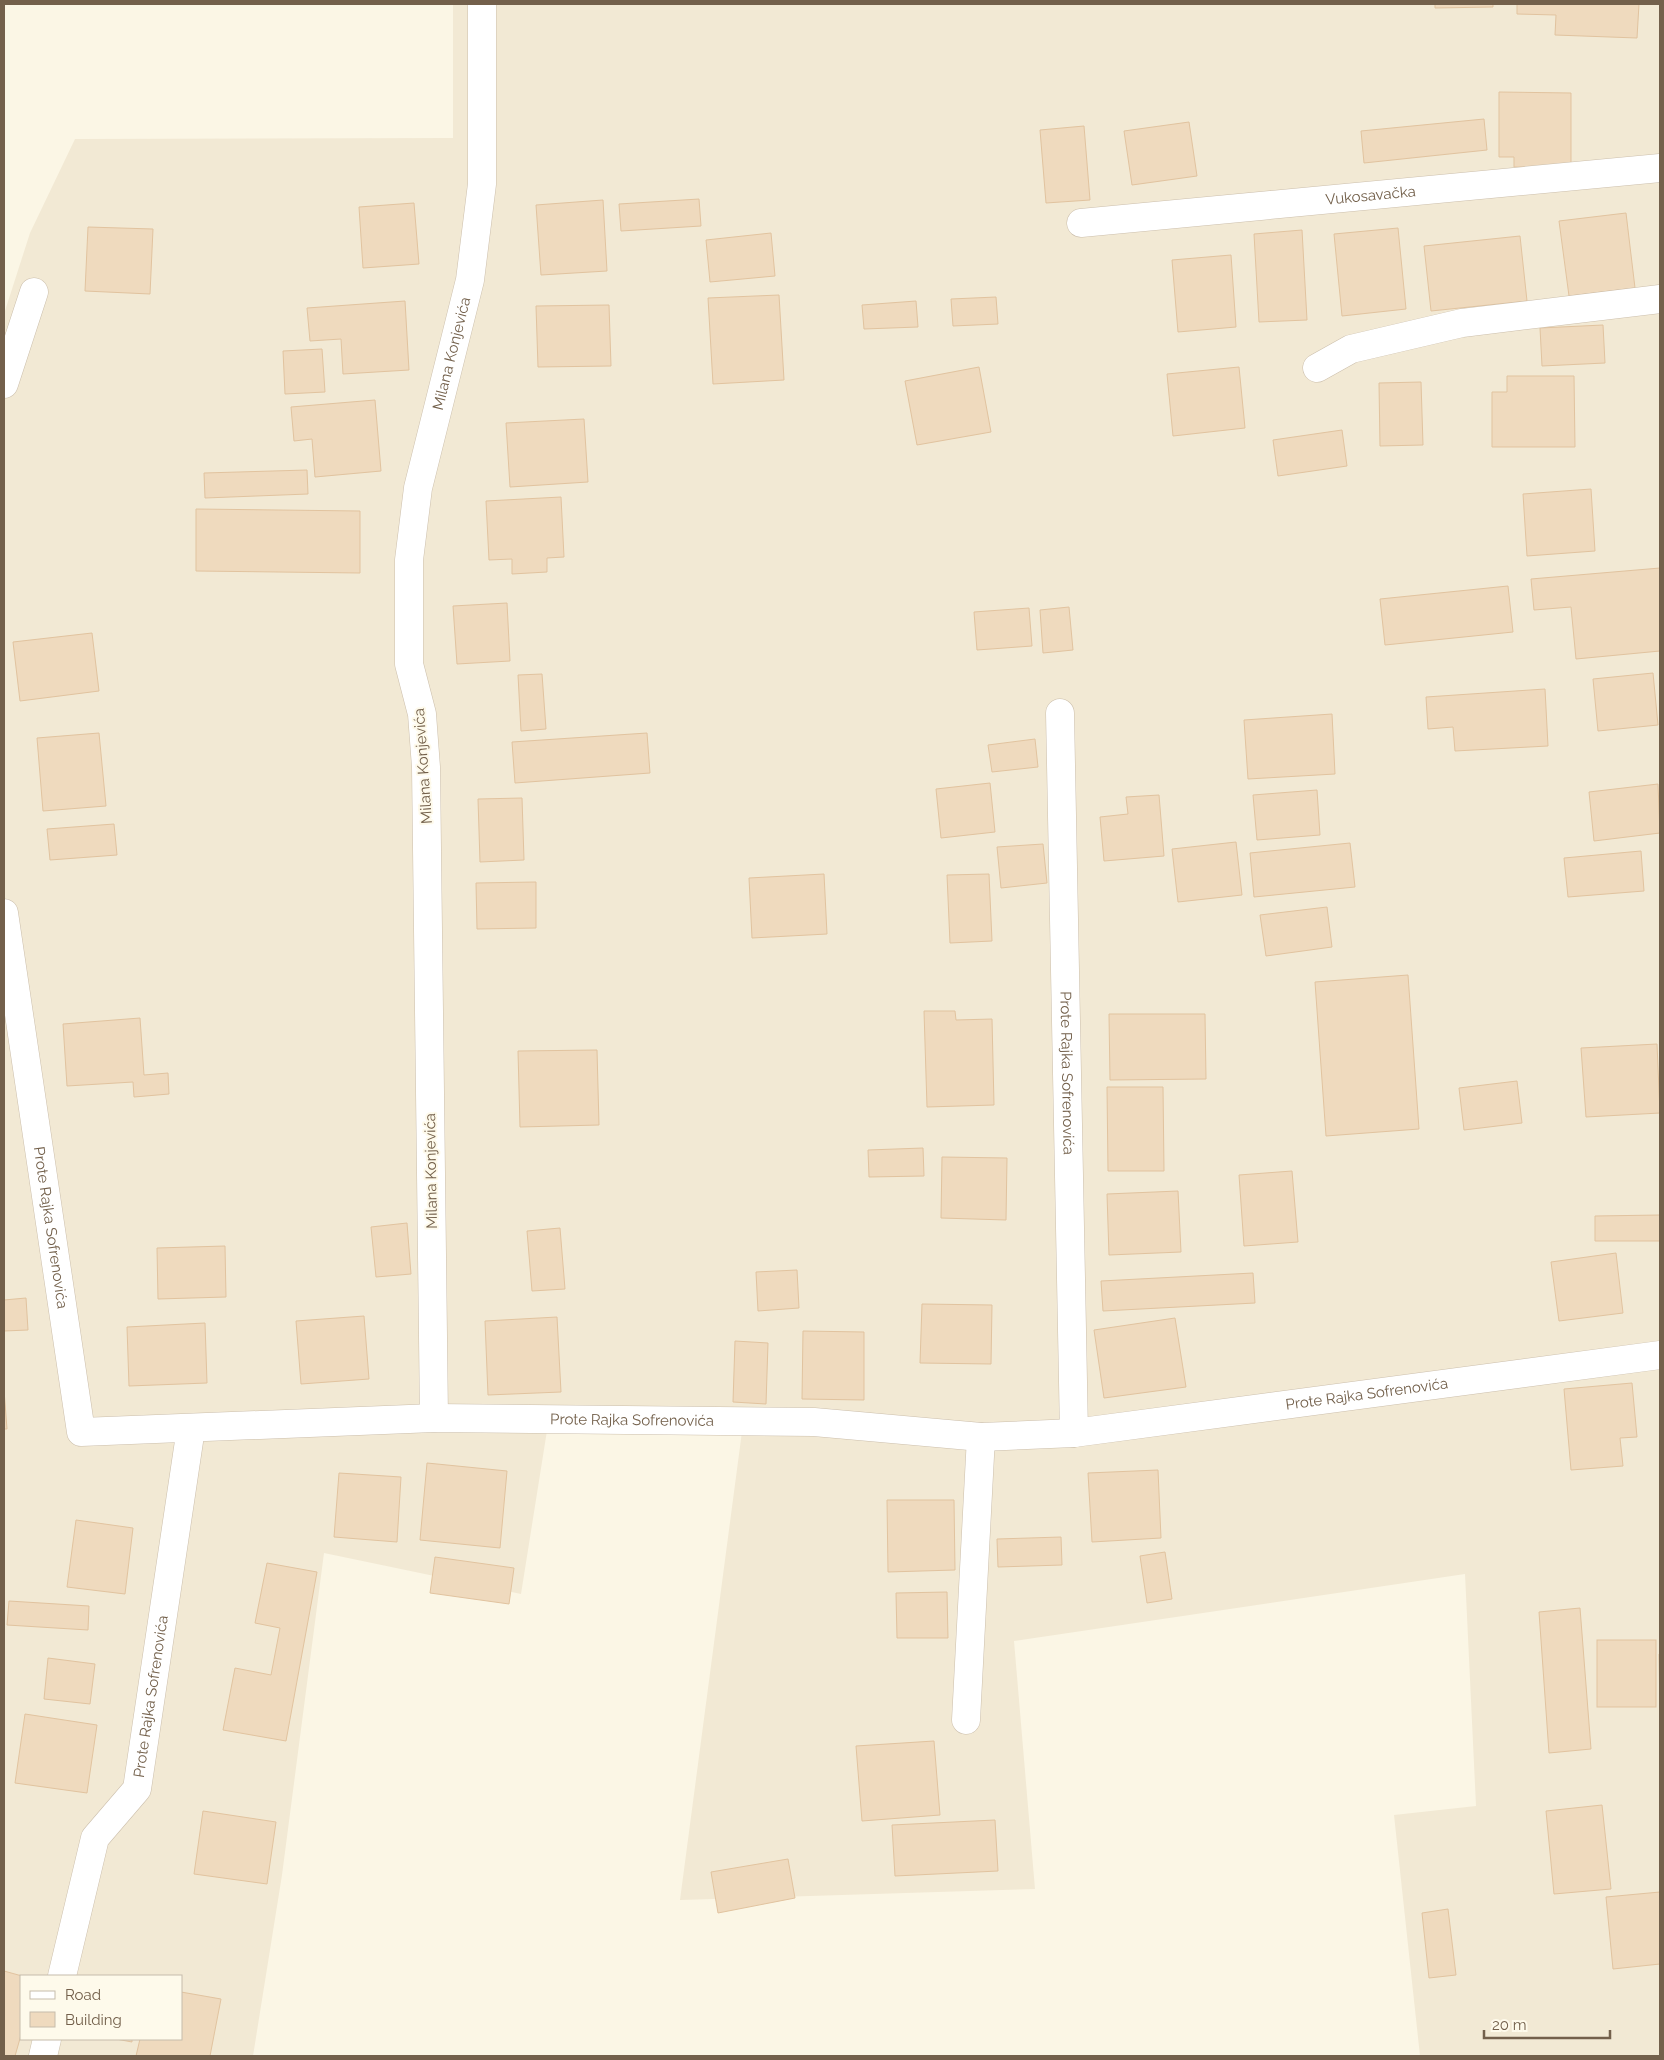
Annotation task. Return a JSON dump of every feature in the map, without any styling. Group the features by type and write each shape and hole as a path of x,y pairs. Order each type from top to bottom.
{"street":[{"name":"Milana Konjevića","path":"434,1418 426,767 422,714 409,664 409,560 418,488 470,280 482,184 482,4"},
{"name":"Vukosavačka","path":"1082,223 1660,168"},
{"path":"4,384 34,292"},
{"path":"1317,368 1351,349 1462,323 1660,300"},
{"name":"Prote Rajka Sofrenovića","path":"1060,713 1074,1433"},
{"name":"Prote Rajka Sofrenovića","path":"4,913 81,1432 434,1418 814,1422 981,1437 1074,1433 1660,1355"},
{"name":"Prote Rajka Sofrenovića","path":"62,1975 94,1838 137,1789 191,1428"},
{"path":"966,1720 981,1437"},
{"path":"43,2056 47,2040"}],"shaded area":[{"path":"453,4 1660,4 1660,2056 1420,2056 1394,1815 1476,1806 1465,1574 1014,1641 1035,1889 680,1900 743,1424 549,1418 521,1594 324,1553 282,1875 253,2056 4,2056 4,314 30,233 75,139 453,138"}],"building":[{"path":"1435,4 1493,4 1493,7 1435,8"},
{"path":"1517,4 1639,4 1637,38 1555,35 1556,15 1517,14"},
{"path":"1499,92 1571,93 1571,168 1514,167 1514,157 1499,157"},
{"path":"1484,119 1487,150 1364,163 1361,131"},
{"path":"1189,122 1197,176 1132,185 1124,131"},
{"path":"1084,126 1090,200 1046,203 1040,130"},
{"path":"699,199 701,226 621,231 619,204"},
{"path":"603,200 607,271 541,275 536,205"},
{"path":"414,203 419,264 363,268 359,207"},
{"path":"1626,213 1635,288 1569,296 1559,221"},
{"path":"88,227 153,229 150,294 85,291"},
{"path":"1398,228 1406,309 1342,316 1334,234"},
{"path":"1302,230 1307,320 1259,322 1254,234"},
{"path":"771,233 775,276 710,282 706,240"},
{"path":"1520,236 1527,301 1431,311 1424,246"},
{"path":"1231,255 1236,327 1178,332 1172,260"},
{"path":"779,295 784,380 713,384 708,298"},
{"path":"996,297 998,324 953,326 951,299"},
{"path":"405,301 409,370 343,374 341,339 310,341 307,308"},
{"path":"916,301 918,327 864,329 862,305"},
{"path":"609,305 611,366 538,367 536,306"},
{"path":"1603,325 1605,363 1542,366 1540,328"},
{"path":"322,349 325,392 285,394 283,351"},
{"path":"979,367 991,432 917,445 905,381"},
{"path":"1239,367 1245,428 1173,436 1167,374"},
{"path":"1507,376 1574,376 1575,447 1492,447 1492,392 1507,392"},
{"path":"1421,382 1423,445 1380,446 1379,383"},
{"path":"375,400 381,471 315,477 312,439 294,441 291,407"},
{"path":"584,419 588,482 510,487 506,423"},
{"path":"1342,430 1347,466 1278,476 1273,440"},
{"path":"307,470 308,494 205,498 204,473"},
{"path":"1591,489 1595,551 1527,556 1523,494"},
{"path":"561,497 564,557 547,558 547,572 512,574 512,559 489,560 486,501"},
{"path":"196,509 360,511 360,573 196,571"},
{"path":"1660,568 1660,651 1576,659 1571,607 1534,610 1531,579"},
{"path":"1508,586 1513,632 1385,645 1380,599"},
{"path":"507,603 510,661 457,664 453,606"},
{"path":"1069,607 1073,650 1043,653 1040,610"},
{"path":"1029,608 1032,646 977,650 974,612"},
{"path":"92,633 99,691 20,701 13,642"},
{"path":"1653,673 1658,725 1598,731 1593,679"},
{"path":"542,674 546,729 521,731 518,675"},
{"path":"1545,689 1548,746 1455,751 1453,727 1428,729 1426,697"},
{"path":"1332,714 1335,774 1248,779 1244,720"},
{"path":"99,733 106,806 43,811 37,738"},
{"path":"647,733 650,773 515,783 512,742"},
{"path":"1035,739 1038,767 992,772 988,745"},
{"path":"990,783 995,832 941,838 936,789"},
{"path":"1658,784 1660,833 1594,841 1589,792"},
{"path":"1317,790 1320,835 1257,840 1253,795"},
{"path":"1159,795 1164,856 1104,861 1100,817 1128,814 1126,797"},
{"path":"522,798 524,860 480,862 478,799"},
{"path":"114,824 117,855 50,860 47,829"},
{"path":"1236,842 1242,895 1178,902 1172,849"},
{"path":"1350,843 1355,887 1254,897 1250,853"},
{"path":"1043,844 1047,883 1001,888 997,847"},
{"path":"1641,851 1644,891 1568,897 1564,858"},
{"path":"824,874 827,934 752,938 749,878"},
{"path":"989,874 992,941 950,943 947,875"},
{"path":"536,882 536,928 477,929 476,883"},
{"path":"1327,907 1332,947 1266,956 1260,915"},
{"path":"1408,975 1419,1129 1326,1136 1315,982"},
{"path":"924,1011 955,1011 956,1020 992,1019 994,1105 927,1107"},
{"path":"1109,1014 1205,1014 1206,1079 1110,1080"},
{"path":"140,1018 144,1075 168,1073 169,1094 134,1097 133,1082 67,1086 63,1024"},
{"path":"1657,1044 1660,1113 1586,1117 1581,1048"},
{"path":"597,1050 599,1125 520,1127 518,1051"},
{"path":"1517,1081 1522,1123 1464,1130 1459,1088"},
{"path":"1107,1087 1163,1087 1164,1171 1108,1171"},
{"path":"923,1148 924,1176 869,1177 868,1150"},
{"path":"942,1157 1007,1158 1006,1220 941,1218"},
{"path":"1292,1171 1298,1242 1244,1246 1239,1175"},
{"path":"1178,1191 1181,1252 1109,1255 1107,1194"},
{"path":"1660,1215 1660,1241 1595,1241 1595,1216"},
{"path":"407,1223 411,1274 376,1277 371,1227"},
{"path":"560,1228 565,1289 532,1291 527,1231"},
{"path":"225,1246 226,1297 158,1299 157,1248"},
{"path":"1616,1253 1623,1313 1559,1321 1551,1262"},
{"path":"797,1270 799,1308 758,1311 756,1272"},
{"path":"1253,1273 1255,1303 1103,1311 1101,1281"},
{"path":"26,1298 28,1330 4,1331 4,1300"},
{"path":"922,1304 992,1305 991,1364 920,1363"},
{"path":"364,1316 369,1379 301,1384 296,1321"},
{"path":"557,1317 561,1392 488,1395 485,1321"},
{"path":"1175,1318 1186,1387 1104,1398 1094,1330"},
{"path":"205,1323 207,1383 129,1386 127,1327"},
{"path":"803,1331 864,1332 864,1400 802,1399"},
{"path":"735,1341 768,1343 766,1404 733,1402"},
{"path":"1632,1383 1637,1437 1620,1438 1623,1466 1571,1470 1564,1389"},
{"path":"4,1390 7,1429 4,1429"},
{"path":"427,1463 507,1471 500,1548 420,1540"},
{"path":"1158,1470 1161,1538 1092,1542 1088,1473"},
{"path":"339,1473 401,1477 397,1542 334,1537"},
{"path":"887,1500 954,1500 955,1570 888,1572"},
{"path":"76,1520 133,1528 125,1594 67,1587"},
{"path":"1061,1537 1062,1565 998,1567 997,1539"},
{"path":"1165,1552 1172,1599 1147,1603 1140,1556"},
{"path":"435,1557 514,1568 509,1604 430,1593"},
{"path":"267,1563 317,1572 286,1741 223,1730 235,1668 271,1675 280,1628 255,1623"},
{"path":"947,1592 948,1638 897,1638 896,1593"},
{"path":"9,1601 89,1606 88,1630 7,1625"},
{"path":"1580,1608 1591,1749 1549,1753 1539,1612"},
{"path":"1597,1640 1656,1640 1656,1707 1597,1707"},
{"path":"1659,1654 1660,1654 1660,1713"},
{"path":"48,1658 95,1664 90,1704 44,1699"},
{"path":"25,1714 97,1725 87,1793 15,1783"},
{"path":"934,1741 940,1815 862,1821 856,1746"},
{"path":"1602,1805 1611,1889 1554,1894 1546,1811"},
{"path":"203,1811 276,1822 267,1884 194,1874"},
{"path":"995,1820 998,1871 895,1876 892,1825"},
{"path":"788,1859 795,1898 718,1913 711,1872"},
{"path":"1660,1892 1660,1964 1613,1969 1606,1897"},
{"path":"1448,1909 1456,1975 1429,1978 1422,1913"},
{"path":"4,1971 20,1975 20,2038 15,2056 4,2056"},
{"path":"182,1992 221,1999 210,2056 136,2056 140,2040 182,2040"}]}
